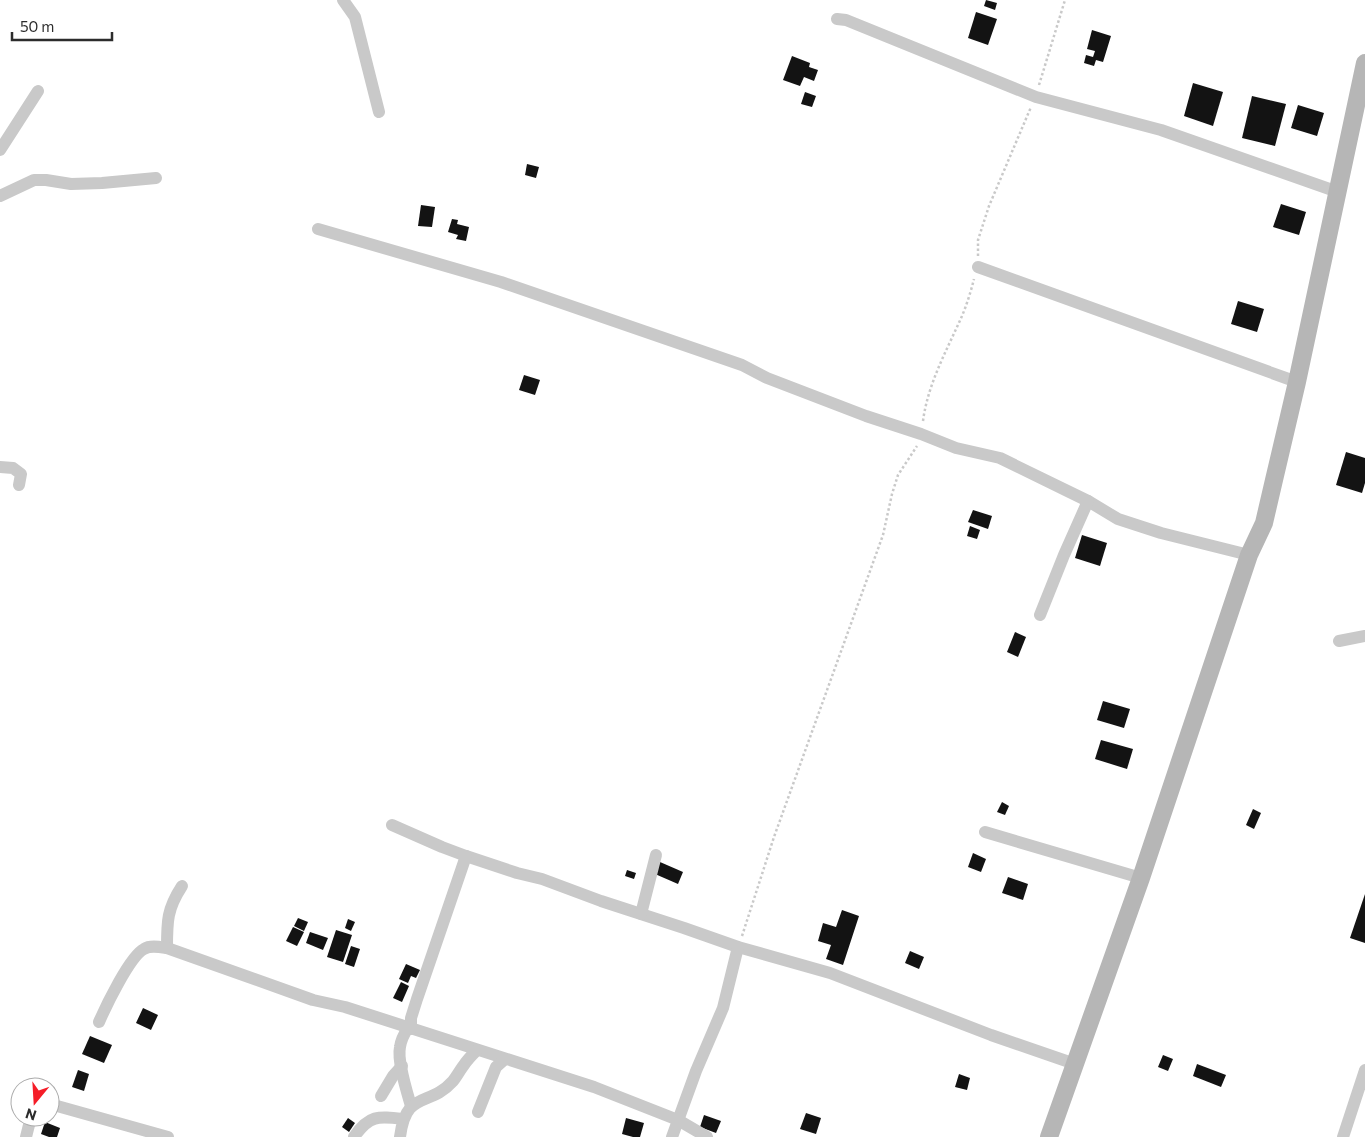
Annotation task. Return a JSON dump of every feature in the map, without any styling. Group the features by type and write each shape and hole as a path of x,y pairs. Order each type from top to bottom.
{"street":[{"path":"343,0 355,17 379,112"},
{"path":"837,19 846,20 1036,97 1161,130 1338,192"},
{"path":"1049,1137 1141,878 1249,555 1264,523 1297,382 1365,63"},
{"path":"0,150 38,91"},
{"path":"0,196 34,180 71,184 156,178"},
{"path":"318,229 510,286 742,365 766,378 866,416 956,448 1000,458 1088,501 1118,519 1161,533 1249,555"},
{"path":"978,267 1297,382"},
{"path":"0,467 13,468 22,474 19,485"},
{"path":"1040,615 1088,501"},
{"path":"1339,641 1365,636"},
{"path":"392,824 466,856 542,879 571,891 738,947 830,973 991,1035 1075,1064"},
{"path":"985,832 1141,878"},
{"path":"641,914 656,855"},
{"path":"411,1106 399,1049 401,1040 409,1029 416,999 466,856"},
{"path":"167,948 167,924 172,901 182,886"},
{"path":"99,1022 112,992 137,956 144,949 153,947 167,948 313,1000 345,1007 594,1087 678,1120 707,1137"},
{"path":"672,1137 696,1071 723,1008 738,947"},
{"path":"400,1137 406,1111 411,1106 452,1082 464,1064 477,1050"},
{"path":"478,1112 496,1067 504,1059"},
{"path":"381,1096 393,1076 402,1066"},
{"path":"1343,1137 1365,1070"},
{"path":"60,1107 168,1137"},
{"path":"354,1137 367,1122 375,1118 403,1119"}],"path":[{"path":"738,947 774,837 883,535 898,475 916,446 921,434 925,405 942,358 963,314 978,267 978,240 989,206 1036,97 1065,0"}],"building":[{"path":"986,0 997,3 995,10 984,6"},
{"path":"976,12 997,19 988,45 968,38"},
{"path":"1092,30 1111,36 1103,62 1096,60 1094,66 1084,63 1086,55 1093,57 1095,51 1087,49"},
{"path":"792,56 810,63 809,67 818,70 814,81 804,77 800,86 783,80"},
{"path":"1193,83 1223,92 1213,126 1184,116"},
{"path":"805,92 816,96 812,107 801,104"},
{"path":"1252,96 1286,104 1275,146 1242,138"},
{"path":"1298,105 1324,113 1317,136 1291,128"},
{"path":"527,164 539,167 536,178 525,175"},
{"path":"1281,204 1306,212 1299,235 1273,227"},
{"path":"421,205 435,207 432,227 418,226"},
{"path":"452,219 458,220 457,224 469,227 466,241 456,239 458,235 448,232"},
{"path":"1238,301 1264,309 1257,332 1231,324"},
{"path":"524,375 540,380 535,395 519,390"},
{"path":"1346,452 1365,458 1365,483 1362,493 1336,485"},
{"path":"973,510 992,516 988,529 968,522"},
{"path":"970,526 980,530 977,539 967,536"},
{"path":"1082,535 1107,543 1100,566 1075,558"},
{"path":"1015,632 1026,637 1018,657 1007,652"},
{"path":"1103,701 1130,709 1124,728 1097,720"},
{"path":"1101,740 1133,749 1127,769 1095,759"},
{"path":"1002,802 1009,806 1005,815 997,812"},
{"path":"1253,809 1261,813 1254,829 1246,825"},
{"path":"973,853 986,859 981,872 968,867"},
{"path":"660,862 683,872 678,884 655,874"},
{"path":"627,870 636,873 634,879 625,876"},
{"path":"1008,877 1028,884 1023,900 1002,893"},
{"path":"1365,894 1365,943 1350,938"},
{"path":"842,910 859,916 843,965 826,959 831,945 818,941 823,923 836,927"},
{"path":"298,918 308,922 304,931 294,926"},
{"path":"348,919 355,922 351,931 345,928"},
{"path":"293,927 304,932 297,946 286,941"},
{"path":"336,930 352,935 343,962 327,957"},
{"path":"310,932 328,938 323,950 306,943"},
{"path":"351,946 360,949 354,967 345,964"},
{"path":"910,951 924,957 919,969 905,963"},
{"path":"406,964 420,970 416,978 411,976 408,983 399,979"},
{"path":"401,982 409,986 402,1002 393,998"},
{"path":"143,1008 158,1015 151,1030 136,1023"},
{"path":"90,1036 112,1045 104,1063 82,1054"},
{"path":"1163,1055 1173,1059 1168,1071 1158,1067"},
{"path":"1197,1064 1226,1075 1221,1087 1193,1076"},
{"path":"78,1070 89,1074 84,1091 72,1087"},
{"path":"959,1074 970,1078 967,1090 955,1087"},
{"path":"806,1113 821,1118 816,1134 800,1129"},
{"path":"704,1115 721,1121 716,1133 700,1127"},
{"path":"348,1118 355,1123 349,1132 342,1127"},
{"path":"626,1118 644,1123 640,1137 622,1134"},
{"path":"43,1127 60,1128 57,1137 41,1134"}]}
